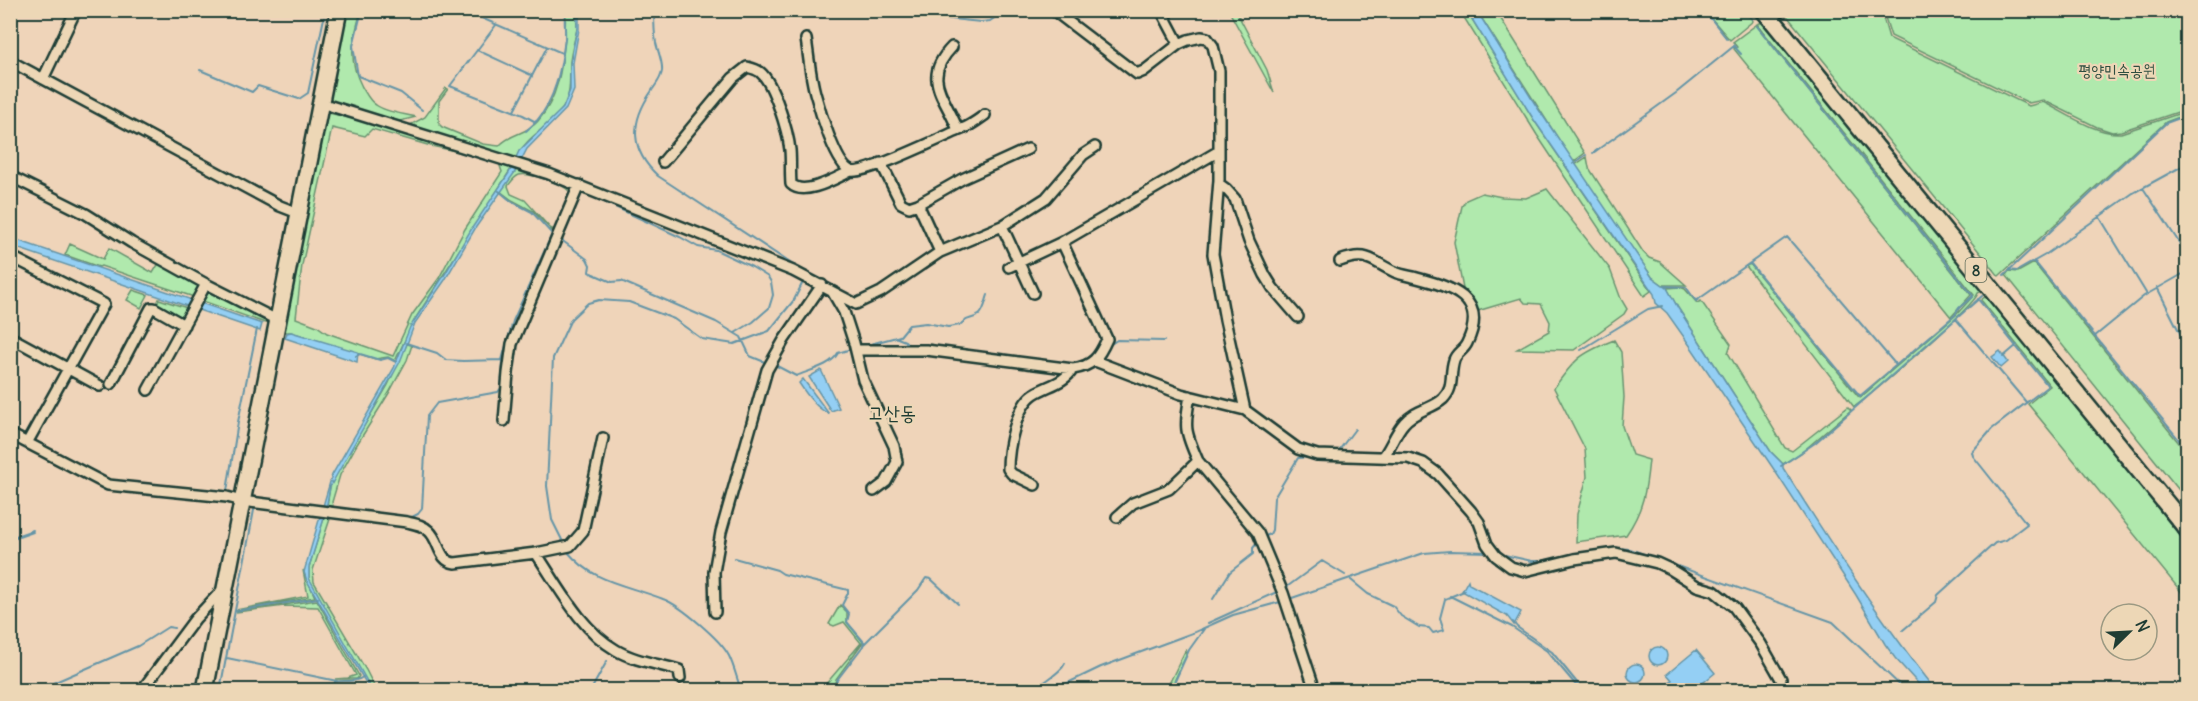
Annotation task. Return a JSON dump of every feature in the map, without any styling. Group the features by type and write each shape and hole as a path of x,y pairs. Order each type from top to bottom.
{"highway":[{"name":"8","path":"1764,10 2187,530"},
{"name":"8","path":"1775,10 2187,518"}],"main road":[{"path":"205,690 339,10"}],"street":[{"path":"43,79 76,10"},
{"path":"1053,10 1137,74 1179,44 1201,37 1208,38 1213,46 1219,71 1219,184 1214,266 1245,410"},
{"path":"1161,10 1179,44"},
{"path":"806,39 815,93 823,120 838,156 846,168 851,171 857,172 881,164 986,115"},
{"path":"952,47 944,55 935,75 958,130"},
{"path":"10,61 280,206 298,213"},
{"path":"663,162 733,78 747,67 760,72 769,83 773,93 788,140 791,184 795,188 802,189 820,185 851,171"},
{"path":"321,102 579,186 793,271 856,304 867,300 940,252 1002,226 1046,198 1083,155 1095,147"},
{"path":"881,164 901,203 909,207 962,179 1028,149"},
{"path":"1009,267 1062,242 1219,151"},
{"path":"10,176 86,214 132,243 277,320"},
{"path":"1219,184 1235,199 1249,241 1265,275 1298,317"},
{"path":"504,421 507,373 512,344 579,186"},
{"path":"918,204 940,252"},
{"path":"1002,226 1033,294"},
{"path":"856,350 926,350 1073,369 1092,364 1107,339 1062,242"},
{"path":"10,256 104,304 27,443"},
{"path":"1340,261 1366,256 1395,273 1446,285 1463,295 1472,313 1472,330 1467,343 1454,359 1452,385 1440,401 1425,407 1406,420 1383,457"},
{"path":"148,390 206,284"},
{"path":"715,612 714,572 721,532 767,370 784,340 822,285"},
{"path":"833,293 844,312 863,380 894,446 897,462 886,482 874,491"},
{"path":"111,384 151,308 184,325"},
{"path":"10,337 100,386"},
{"path":"1095,361 1190,396 1245,410 1307,453 1334,457 1408,458 1423,463 1438,474 1475,516 1487,544 1496,556 1511,567 1525,571 1574,559 1616,553 1657,563 1697,586 1714,591 1734,607 1761,644 1781,679"},
{"path":"1035,485 1012,474 1008,469 1008,455 1019,416 1027,400 1034,394 1068,377 1073,369"},
{"path":"1190,396 1186,430 1198,461 1258,533 1283,593 1315,690"},
{"path":"10,434 108,485 227,496 242,501 423,525 432,532 444,558 449,562 536,553 570,546 583,531 603,438"},
{"path":"1117,517 1133,503 1170,489 1198,461"},
{"path":"536,553 586,625 606,643 625,655 679,670 680,678"},
{"path":"142,690 195,619 225,586"}],"green space":[{"path":"347,11 361,11 354,40 353,58 357,77 368,97 384,109 416,117 396,122 330,101"},
{"path":"567,11 577,11 577,29 571,58 568,97 558,115 526,144 517,159 410,125 425,117 446,88 448,89 439,101 439,124 442,127 483,144 499,146 533,126 545,112 555,93 564,49"},
{"path":"1229,11 1236,11 1267,70 1274,93"},
{"path":"1460,11 1467,11 1534,120 1651,291 1644,296 1537,135"},
{"path":"1477,11 1496,11 1585,153 1573,162"},
{"path":"1705,11 1745,11 1753,21 1730,40"},
{"path":"1783,11 1881,11 1889,38 2029,106 2043,102 2102,131 2121,133 2187,111 2187,114 2166,122 1999,276"},
{"name":"평양민속공원","path":"1883,11 2187,11 2187,109 2112,132 2043,100 2029,103 1891,36"},
{"path":"1763,22 1982,291 1921,351 1854,407 1746,266 1750,264 1861,397 1956,315 1974,295 1757,24"},
{"path":"1756,25 1971,295 1951,317 1734,49 1737,47 1733,42"},
{"path":"329,113 383,126 480,156 431,146 372,129 365,136 332,128 302,265 296,318 317,326 327,333 393,356 412,315 439,278 465,229 502,172 499,163 513,166 415,319 395,361 388,357 375,359 291,332 283,332 324,123"},
{"path":"1587,157 1589,168 1643,252 1649,258 1660,262 1686,285 1663,285 1652,277 1575,165"},
{"path":"517,168 571,188 570,192 554,182 524,175 516,177 508,186 511,194 525,200 550,228 556,229 554,233 533,211 500,191"},
{"path":"1547,189 1610,269 1627,309 1624,314 1574,350 1517,349 1549,331 1550,322 1541,304 1525,303 1521,298 1474,312 1464,294 1454,242 1462,206 1466,200 1482,193 1526,198"},
{"path":"70,244 103,259 109,248 153,273 159,263 198,283 199,287 194,297 99,267 65,255"},
{"path":"2034,263 2187,453 2187,500 2006,275 2009,271 2018,272"},
{"path":"1667,288 1685,289 1697,303 1701,301 1731,344 1728,353 1785,448 1792,451 1848,407 1851,410 1801,453 1783,464 1771,452"},
{"path":"208,289 267,319 265,323 200,300"},
{"path":"133,290 148,295 141,308 127,300"},
{"path":"1986,296 2187,544 2187,599 2028,404 2050,386 1981,300"},
{"path":"159,299 187,308 183,315 178,317 156,306"},
{"path":"1614,340 1621,352 1624,397 1622,426 1632,455 1649,460 1645,490 1637,517 1626,535 1576,542 1577,514 1587,477 1585,449 1554,388 1579,358"},
{"path":"407,344 412,345 407,360 340,475 332,502 333,506 327,506 330,487 336,474 388,385"},
{"path":"325,515 331,516 313,570 314,582 376,690 372,690 364,678 309,579 309,567"},
{"path":"303,570 315,597 236,610 308,596"},
{"path":"317,600 359,676 357,679 335,679 356,675 318,607 284,606 236,612"},
{"path":"840,605 847,612 847,622 863,642 836,679 833,690 824,690 825,685 861,643 844,622 834,626 829,624"},
{"path":"1186,649 1186,656 1170,690 1166,690"}],"water":[{"path":"577,11 579,11 579,29 573,63 574,90 566,109 527,149 515,172 476,227 445,280 415,323 400,362 330,487 325,515 309,567 309,578 372,690 370,690 304,572 332,475 394,368 410,327 509,173 519,151 563,108 570,90 570,63 577,29"},
{"path":"1467,11 1477,11 1535,104 1652,277 1667,288 1771,452 1783,464 1783,468 1856,581 1936,690 1924,690 1885,644 1856,595 1773,468 1667,313 1656,303 1654,294 1534,120"},
{"path":"11,238 262,324 260,331 11,246"},
{"path":"291,332 358,352 357,362 285,338 287,333"},
{"path":"2000,351 2008,362 2001,368 1992,357"},
{"path":"821,370 839,408 831,411 809,377"},
{"path":"803,379 829,414 816,405 805,392 799,383"},
{"path":"1468,580 1469,584 1521,612 1514,625 1507,616 1462,591"},
{"path":"1658,647 1664,650 1667,656 1664,662 1658,665 1652,662 1649,656 1652,650"},
{"path":"1696,650 1715,673 1694,690 1681,690 1676,685 1670,690 1659,690 1672,680 1667,674"},
{"path":"1636,664 1642,667 1645,673 1642,679 1636,682 1630,679 1627,673 1630,667"}],"waterway":[{"path":"362,10 353,46 358,76 401,93 422,110"},
{"path":"463,10 562,53"},
{"path":"536,122 553,93 562,61 566,10"},
{"path":"654,10 655,39 662,71 639,115 636,136 642,156 658,176 804,272"},
{"path":"906,10 932,17 981,22 990,21 1006,10"},
{"path":"1704,10 1727,39"},
{"path":"1745,10 1752,19"},
{"path":"200,70 252,92 258,86 299,99 308,93 324,18"},
{"path":"496,25 450,86 536,122 526,131"},
{"path":"1750,263 1860,396 1955,315 1959,308 1973,296 1757,26"},
{"path":"1733,45 1741,54"},
{"path":"1593,153 1676,93 1734,46"},
{"path":"514,111 547,47"},
{"path":"477,50 531,75"},
{"path":"2004,275 2166,123 2188,115"},
{"path":"1573,164 1586,155"},
{"path":"2009,270 2017,271 2045,255 2133,193 2188,163"},
{"path":"2143,188 2188,256"},
{"path":"499,191 511,201 532,212 552,234"},
{"path":"587,194 698,247 716,250 768,277 773,295 769,308 753,322 735,333"},
{"path":"2099,216 2146,293"},
{"path":"338,509 412,517 422,509 427,416 437,403 498,392 501,388 502,360 513,321 552,234"},
{"path":"1664,286 1686,287 1696,301 1787,237 1896,365"},
{"path":"560,239 587,259 590,265 589,272 612,282 621,281 716,322 741,337 750,356 767,363"},
{"path":"2034,261 2188,451"},
{"path":"2094,337 2144,296 2188,271"},
{"path":"564,544 552,520 547,486 553,358 571,319 588,303 599,300 629,302 674,319 702,339 734,344 769,331 794,300 803,282"},
{"path":"2157,287 2188,349"},
{"path":"863,346 900,336 909,325 926,323 948,327 960,325 981,313 988,295"},
{"path":"1781,466 1815,443 1982,296"},
{"path":"1903,630 1936,602 1938,595 1995,543 2006,540 2027,524 1972,452 1992,429 2048,386 1978,299"},
{"path":"1581,350 1648,309 1663,306"},
{"path":"1956,319 2026,402"},
{"path":"227,491 257,329"},
{"path":"895,337 910,346"},
{"path":"1108,346 1117,340 1164,341"},
{"path":"406,343 437,353 446,360 502,360"},
{"path":"2003,357 2017,345"},
{"path":"773,364 796,376 825,364 838,353 851,349"},
{"path":"356,356 360,354 380,360 388,358 396,362"},
{"path":"1084,371 1098,365"},
{"path":"1337,453 1355,429"},
{"path":"1262,538 1270,534 1272,530 1274,498 1298,458 1311,457"},
{"path":"220,690 254,510 257,507"},
{"path":"10,538 33,530"},
{"path":"10,540 33,532"},
{"path":"1213,599 1230,572 1253,554 1253,548 1258,542"},
{"path":"1500,554 1540,561 1615,548 1630,549 1833,622 1905,690"},
{"path":"567,551 588,570 600,577 663,599 689,615 725,649 741,690"},
{"path":"1289,599 1424,553 1489,552"},
{"path":"734,558 777,570 783,574 848,590 842,605 849,614 847,622 864,642 837,680 834,690"},
{"path":"1284,589 1322,561 1345,575"},
{"path":"863,645 918,590 926,578 931,579 958,604"},
{"path":"1351,580 1368,594 1393,606 1401,616 1419,627 1429,628 1433,633 1444,630 1440,618 1445,599 1464,591"},
{"path":"1208,623 1279,591"},
{"path":"1450,596 1512,627 1547,651 1580,690"},
{"path":"235,611 318,598"},
{"path":"1053,690 1101,667 1195,632 1233,615 1284,601"},
{"path":"1513,622 1552,652 1583,690"},
{"path":"37,690 138,646 168,627 174,628"},
{"path":"1171,690 1189,650 1204,629"},
{"path":"227,658 337,681"},
{"path":"591,690 607,661"},
{"path":"1034,690 1065,663"},
{"path":"332,690 335,682 363,677"}],"district":[{"name":"고산동","path":"892,412"}]}
